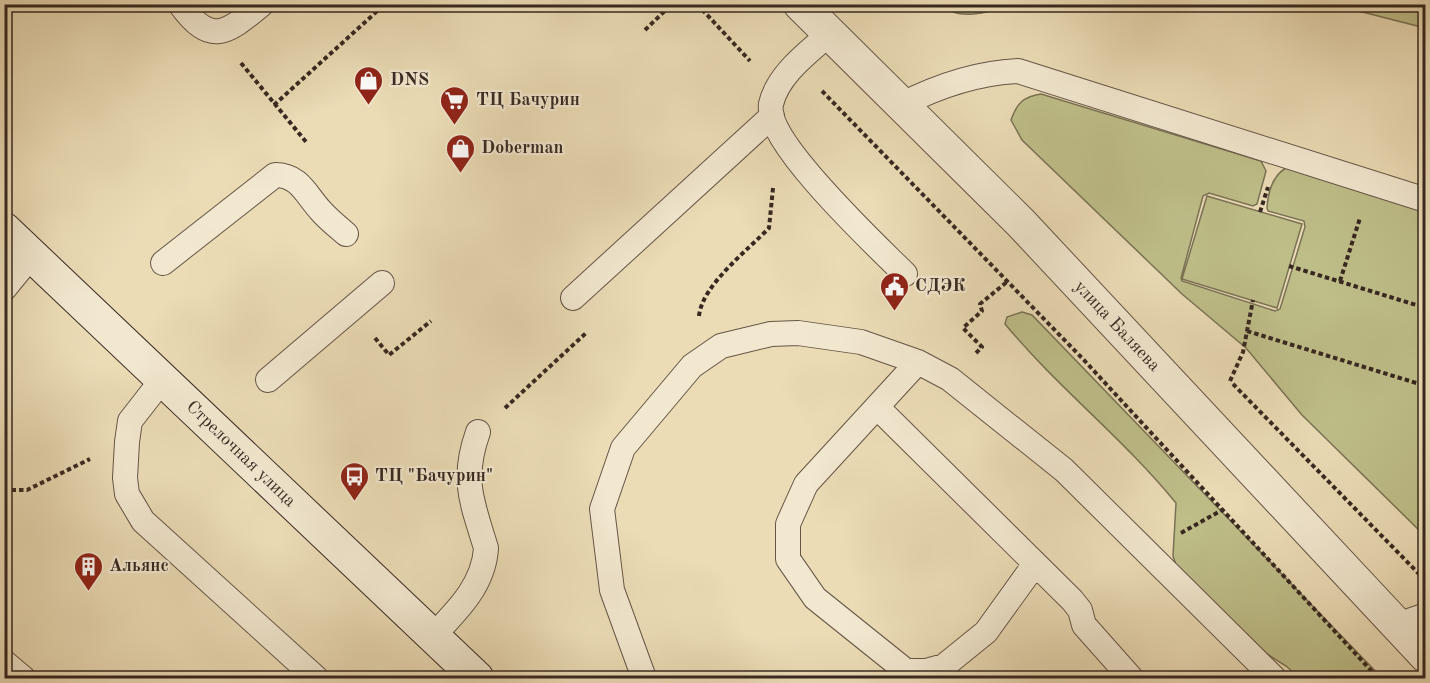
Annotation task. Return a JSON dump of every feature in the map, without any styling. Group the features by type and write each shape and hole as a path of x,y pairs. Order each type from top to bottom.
{"street":[{"name":"улица Баляева","path":"800,4 1021,224 1411,620 1425,656"},
{"name":"Стрелочная улица","path":"4,229 477,678"}],"lane":[{"path":"180,4 198,26 216,32 232,29 262,4"},
{"path":"829,34 796,64 777,89 771,105 772,116 792,152 830,199 905,274"},
{"path":"901,105 938,86 997,72 1018,71 1425,200"},
{"path":"573,298 772,116"},
{"path":"163,263 275,175 287,175 297,181 322,212 346,234"},
{"path":"4,289 32,256"},
{"path":"268,380 382,283"},
{"path":"644,678 612,590 602,509 623,448 692,366 721,346 771,334 798,333 861,342 918,362 950,379 1064,471 1274,678"},
{"path":"918,362 806,484 788,524 788,559 815,598 906,671 926,671 944,666 986,632 1035,564"},
{"path":"162,380 130,421 124,478 130,502 143,521 301,674"},
{"path":"878,407 1072,600 1080,610 1084,625 1131,678"},
{"path":"432,636 468,597 484,567 486,548 468,484 469,458 478,432"},
{"path":"4,663 23,678"}],"path":[{"path":"274,105 385,4"},
{"path":"645,30 672,4"},
{"path":"697,4 777,89"},
{"path":"216,32 274,105 297,130"},
{"path":"796,64 1008,281 1378,678"},
{"path":"721,346 699,325 700,303 724,273 769,228 773,181"},
{"path":"1340,281 1356,230"},
{"path":"1289,266 1425,308"},
{"path":"950,379 982,346 963,327 982,311 980,304 1008,281"},
{"path":"1230,381 1243,352 1253,300"},
{"path":"389,354 431,321"},
{"path":"1247,331 1425,386"},
{"path":"4,490 27,490 83,463"},
{"path":"1147,552 1222,509"}],"green space":[{"path":"943,5 1005,5 991,11 965,14 956,13"},
{"path":"1335,5 1425,5 1425,28"},
{"path":"1041,94 1261,161 1266,171 1257,204 1253,206 1209,193 1203,196 1181,278 1182,281 1275,311 1280,309 1305,227 1304,221 1268,211 1268,196 1281,171 1286,168 1425,212 1425,536 1302,415 1246,348 1182,294 1022,140 1011,120 1013,114 1025,99"},
{"path":"1207,196 1302,224 1277,308 1182,279"},
{"path":"1022,312 1032,315 1382,678 1300,678 1256,647 1179,574 1173,556 1176,503 1135,457 1047,370 1005,324 1007,317"}],"place":[{"name":"DNS","path":"369,106"},
{"name":"ТЦ Бачурин","path":"455,126"},
{"name":"Doberman","path":"460,174"},
{"name":"СДЭК","path":"894,312"},
{"name":"ТЦ \"Бачурин\"","path":"354,502"},
{"name":"Альянс","path":"88,592"}]}
